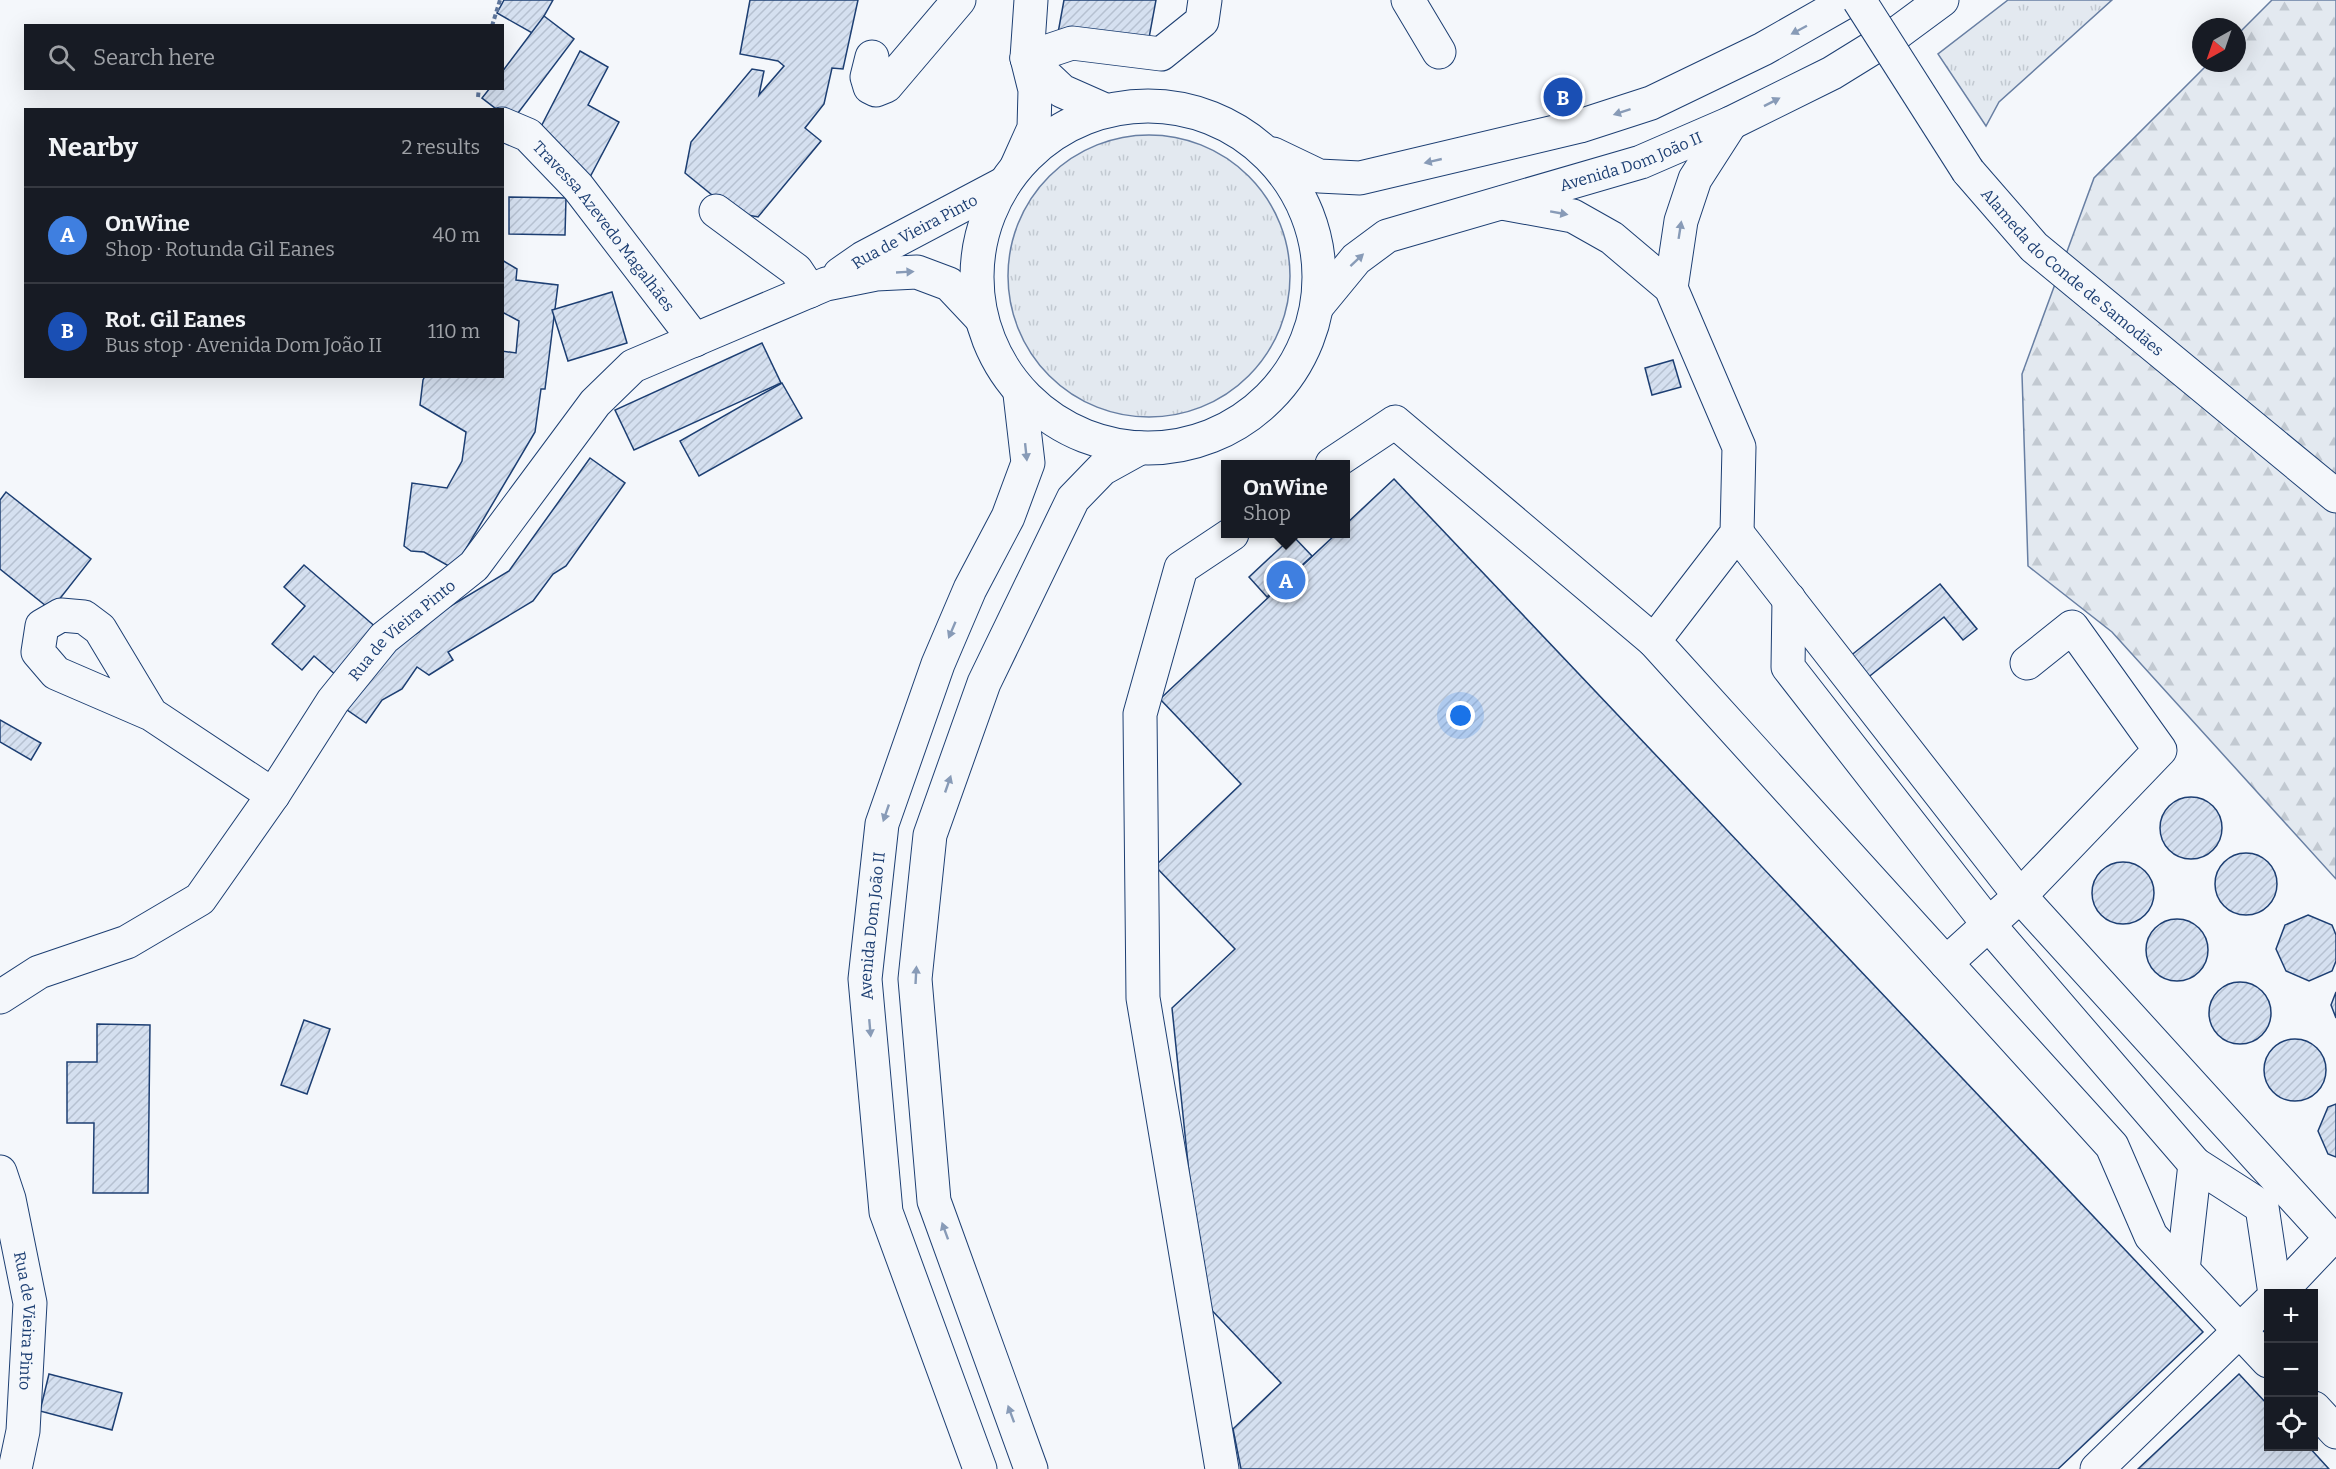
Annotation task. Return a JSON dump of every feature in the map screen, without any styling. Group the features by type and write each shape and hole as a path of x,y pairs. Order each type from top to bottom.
{"main road":[{"path":"872,57 867,77 870,87 876,90 886,86 959,0"},
{"path":"1031,0 1027,58 1035,90 1034,128 984,226 976,272 981,318 1002,368 1020,394 1076,433 1140,448 1174,448 1226,432 1270,400 1302,356 1319,304 1320,261 1310,219 1291,182 1263,149"},
{"path":"1027,58 1072,43 1161,54 1202,21 1205,0"},
{"path":"1408,0 1439,52"},
{"path":"1010,175 1057,132 1106,110 1161,106 1215,119 1263,149 1320,176 1360,178 1580,126 1651,103 1763,49 1849,0"},
{"name":"Alameda do Conde de Samodães","path":"1859,0 1968,171 2034,247 2336,496"},
{"name":"Avenida Dom João II","path":"1319,304 1356,259 1387,236 1641,162 1731,123 1832,73 1900,31 1942,0"},
{"path":"1027,58 1062,92 1106,110"},
{"path":"1671,288 1681,221 1695,179 1731,123"},
{"name":"Travessa Azevedo Magalhães","path":"504,125 528,135 578,187 695,340"},
{"name":"Rua de Vieira Pinto","path":"0,997 39,972 128,942 200,899 273,795 333,701 384,638 474,566 595,403 633,366 818,287 863,258 1010,175"},
{"path":"1502,203 1573,216 1612,238 1671,288 1738,447 1737,532 1654,641"},
{"path":"716,211 818,287"},
{"name":"Rua de Vieira Pinto","path":"818,287 876,274 918,272 949,284 981,318"},
{"name":"Avenida Dom João II","path":"980,1469 886,1212 865,979 882,824 938,664 970,589 1008,517 1028,463 1020,394"},
{"path":"1339,460 1395,422 1654,641 2112,1146 2151,1236 2264,1356"},
{"path":"1031,1469 934,1201 915,979 930,835 984,683 1073,499 1102,469 1140,448"},
{"path":"1737,532 2020,896 2334,1240 2281,1289"},
{"path":"1222,1469 1143,998 1140,714 1181,568 1226,538"},
{"path":"1789,599 1788,667 1989,925 2195,1164 2262,1208 2276,1289"},
{"path":"1946,963 2020,896 2160,750 2072,627 2027,663"},
{"path":"151,714 273,795"},
{"path":"2183,1270 2195,1164"},
{"name":"Rua de Vieira Pinto","path":"0,1172 9,1199 30,1303 23,1431 15,1469"},
{"path":"2097,1469 2264,1308"},
{"path":"2318,1413 2336,1432"}],"path":[{"path":"493,24 500,0"}],"green space":[{"path":"2008,0 2112,0 1999,102 1986,126 1938,54"},
{"path":"2272,0 2336,0 2336,879 2112,632 2028,566 2022,374 2094,178 2200,72 2246,72 2246,26"},
{"path":"1149,135 1176,138 1203,146 1227,159 1249,176 1266,198 1279,222 1287,249 1290,276 1287,303 1279,330 1266,354 1249,376 1227,393 1203,406 1176,414 1149,417 1122,414 1095,406 1071,393 1049,376 1032,354 1019,330 1011,303 1008,276 1011,249 1019,222 1032,198 1049,176 1071,159 1095,146 1122,138"}],"building":[{"path":"504,0 553,0 534,34 497,13"},
{"path":"750,0 858,0 843,69 832,68 824,104 805,128 821,141 758,217 733,212 685,173 691,142 752,69 764,71 759,95 784,66 778,61 740,54"},
{"path":"1064,0 1156,0 1147,49 1058,33"},
{"path":"544,16 574,39 512,121 504,115 504,108 495,108 482,98 488,90 504,90 504,69"},
{"path":"580,51 608,67 588,105 619,122 589,179 530,148"},
{"path":"509,197 566,198 565,235 509,234"},
{"path":"504,261 517,269 516,280 558,285 545,389 541,389 535,432 454,569 424,552 411,551 404,546 412,483 447,488 462,461 466,432 420,405 423,380 424,378 504,378 504,351 516,353 519,321 504,313"},
{"path":"612,292 627,343 568,361 552,310"},
{"path":"762,343 781,383 634,450 615,410"},
{"path":"1673,360 1681,387 1652,395 1645,368"},
{"path":"782,383 802,418 699,476 680,441"},
{"path":"590,458 625,483 566,566 553,574 533,601 448,652 453,660 429,675 417,667 402,689 382,700 366,723 340,705 391,649 419,632 429,619 509,571"},
{"path":"1394,479 2203,1332 2058,1469 1241,1469 1233,1429 1281,1383 1202,1300 1172,1008 1235,949 1155,866 1241,784 1160,699 1332,538 1350,538 1350,520"},
{"path":"6,492 91,559 51,610 0,569 0,500"},
{"path":"1291,538 1295,538 1312,556 1267,597 1249,577"},
{"path":"304,565 378,629 337,676 314,656 302,670 272,644 305,606 284,587"},
{"path":"1940,584 1977,629 1963,640 1944,617 1866,679 1849,657"},
{"path":"0,720 41,743 31,760 0,742"},
{"path":"2191,797 2203,799 2213,806 2220,816 2222,828 2220,840 2213,850 2203,857 2191,859 2179,857 2169,850 2162,840 2160,828 2162,816 2169,806 2179,799"},
{"path":"2246,853 2258,855 2268,862 2275,872 2277,884 2275,896 2268,906 2258,913 2246,915 2234,913 2224,906 2217,896 2215,884 2217,872 2224,862 2234,855"},
{"path":"2117,862 2129,862 2145,871 2152,881 2154,893 2152,905 2145,915 2129,924 2117,924 2106,919 2097,910 2092,899 2092,887 2097,876 2106,867"},
{"path":"2308,915 2332,925 2336,935 2336,961 2332,971 2309,981 2286,971 2276,949 2285,925"},
{"path":"2177,919 2189,921 2199,928 2206,938 2208,950 2206,962 2199,972 2189,979 2177,981 2165,979 2155,972 2148,962 2146,950 2148,938 2155,928 2165,921"},
{"path":"2234,982 2246,982 2262,991 2269,1001 2271,1013 2269,1025 2262,1035 2246,1044 2234,1044 2223,1039 2214,1030 2209,1019 2209,1007 2214,996 2223,987"},
{"path":"2336,992 2336,1018 2331,1005"},
{"path":"304,1020 330,1029 307,1094 281,1085"},
{"path":"97,1024 150,1025 148,1193 93,1193 94,1123 67,1123 67,1062 97,1062"},
{"path":"2295,1039 2307,1041 2317,1048 2324,1058 2326,1070 2324,1082 2317,1092 2307,1099 2295,1101 2283,1099 2273,1092 2266,1082 2264,1070 2266,1058 2273,1048 2283,1041"},
{"path":"2336,1104 2336,1157 2328,1154 2318,1131 2328,1107"},
{"path":"49,1374 122,1393 112,1430 40,1411"},
{"path":"2239,1374 2264,1401 2264,1451 2313,1451 2329,1469 2138,1469"}],"place":[{"name":"Rot. Gil Eanes","path":"1563,97"},
{"name":"OnWine","path":"1286,580"}]}
